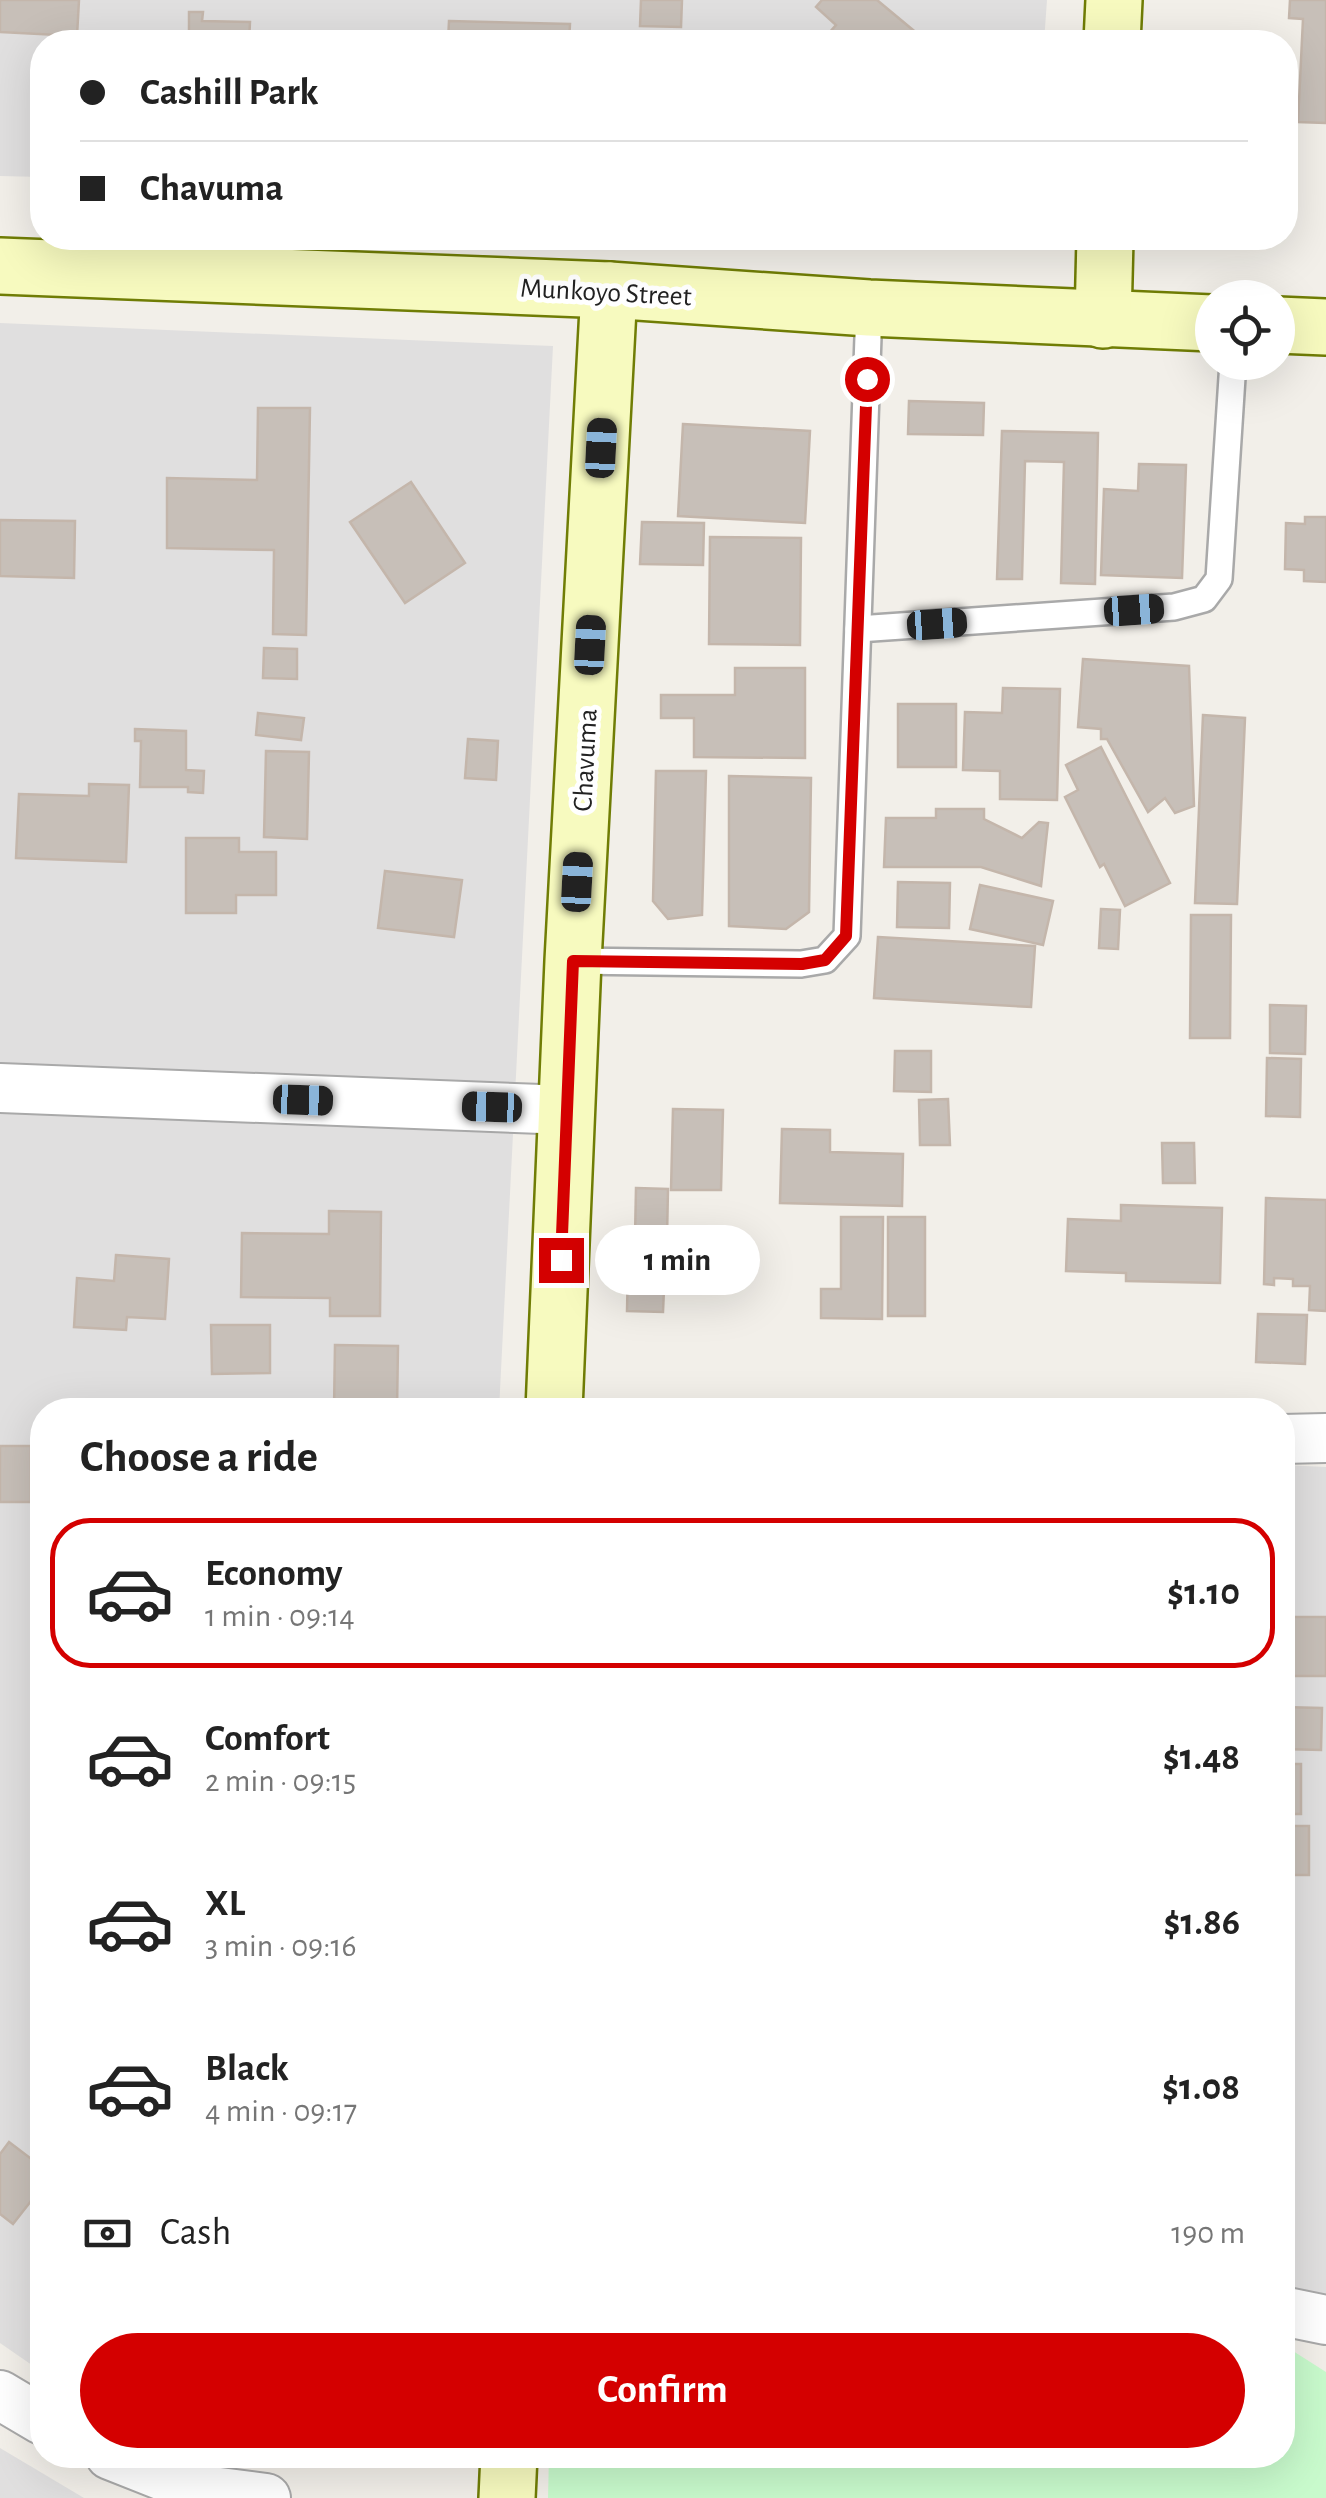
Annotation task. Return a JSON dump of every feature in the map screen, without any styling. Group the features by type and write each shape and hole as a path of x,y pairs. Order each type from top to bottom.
{"street":[{"path":"1113,30 1114,0"},
{"path":"1102,320 1105,250"},
{"name":"Munkoyo Street","path":"0,266 610,290 870,308 1195,323"},
{"name":"Chavuma","path":"555,1398 573,961 610,290"},
{"path":"1295,326 1326,327"},
{"path":"0,1088 568,1110"},
{"path":"1295,1439 1326,1438"},
{"path":"1295,2313 1326,2320"},
{"path":"0,2394 30,2413"},
{"path":"143,2468 196,2489 266,2498"},
{"path":"506,2498 507,2468"}],"lane":[{"path":"573,961 802,964 825,960 846,936 870,308"},
{"path":"858,629 1174,607 1204,599 1219,578 1232,380"}],"shaded area":[{"path":"0,0 1047,0 1045,30 30,30 30,177 0,176"},
{"path":"0,323 553,346 500,1398 30,1398 30,2364 0,2343"},
{"path":"1295,1466 1326,1467 1326,2297 1295,2295"},
{"path":"0,2448 84,2498 0,2498"}],"green space":[{"path":"1295,2352 1326,2372 1326,2498 548,2498 549,2468 1295,2468"}],"building":[{"path":"0,0 79,0 77,30 0,32"},
{"path":"641,0 682,0 681,27 640,26"},
{"path":"822,0 877,0 913,30 832,30 836,25 816,7"},
{"path":"1290,0 1326,0 1326,123 1298,122 1303,19 1289,18"},
{"path":"189,12 203,12 202,21 250,22 250,30 189,30"},
{"path":"449,21 570,24 570,30 449,30"},
{"path":"909,401 984,403 983,435 908,434"},
{"path":"258,408 310,408 306,635 273,634 274,550 167,548 167,478 257,480"},
{"path":"683,424 810,431 805,523 678,516"},
{"path":"1002,431 1098,433 1095,584 1061,583 1064,462 1025,461 1022,579 997,579"},
{"path":"1139,464 1186,465 1182,578 1101,575 1104,489 1138,491"},
{"path":"411,482 465,563 405,603 350,522"},
{"path":"1305,517 1326,517 1326,582 1304,581 1304,570 1285,569 1286,523 1305,524"},
{"path":"0,520 75,521 74,578 0,576"},
{"path":"642,522 704,523 703,565 640,564"},
{"path":"710,537 801,538 800,645 709,644"},
{"path":"264,648 297,649 297,679 263,678"},
{"path":"1083,659 1189,666 1194,806 1175,813 1165,798 1148,812 1107,739 1101,739 1101,729 1078,727"},
{"path":"735,668 805,668 805,758 694,757 694,718 661,718 661,695 735,695"},
{"path":"1003,688 1060,689 1057,800 1000,799 1000,771 963,770 965,712 1002,713"},
{"path":"898,704 956,704 956,767 898,767"},
{"path":"258,713 304,718 301,740 256,735"},
{"path":"1203,715 1245,718 1237,904 1195,903"},
{"path":"135,729 186,731 186,770 204,771 203,793 188,792 188,787 140,787 141,741 135,741"},
{"path":"468,739 498,741 496,780 465,778"},
{"path":"1101,747 1170,883 1125,906 1104,864 1100,867 1065,797 1078,790 1066,765"},
{"path":"266,751 309,752 307,839 264,837"},
{"path":"656,771 706,771 702,915 668,919 653,901"},
{"path":"729,776 811,778 809,912 786,929 729,926"},
{"path":"89,784 129,785 126,862 16,858 19,794 89,796"},
{"path":"936,809 984,809 984,819 1022,838 1039,822 1048,823 1041,886 981,867 884,867 886,818 936,818"},
{"path":"186,838 239,838 239,852 276,852 276,895 236,895 236,913 186,913"},
{"path":"385,871 462,880 454,937 378,928"},
{"path":"898,882 950,883 949,928 897,927"},
{"path":"980,885 1053,901 1043,945 970,929"},
{"path":"1101,909 1120,910 1118,949 1099,948"},
{"path":"1191,915 1231,915 1230,1038 1190,1038"},
{"path":"878,937 1035,946 1031,1007 874,998"},
{"path":"1270,1005 1306,1006 1305,1054 1270,1053"},
{"path":"895,1051 931,1051 931,1092 894,1091"},
{"path":"1267,1058 1301,1059 1300,1117 1266,1116"},
{"path":"948,1099 950,1145 920,1145 919,1100"},
{"path":"673,1109 723,1110 721,1190 671,1190"},
{"path":"782,1129 830,1130 830,1152 903,1154 902,1206 780,1203"},
{"path":"1162,1143 1194,1143 1195,1183 1163,1183"},
{"path":"636,1188 668,1189 667,1238 635,1237"},
{"path":"1266,1198 1326,1200 1326,1311 1309,1310 1310,1286 1293,1286 1293,1279 1274,1278 1274,1285 1264,1284"},
{"path":"1121,1205 1222,1208 1220,1283 1126,1281 1126,1273 1066,1271 1068,1219 1121,1221"},
{"path":"329,1211 381,1212 380,1316 330,1316 330,1298 241,1297 242,1233 329,1234"},
{"path":"841,1217 883,1217 882,1319 821,1318 821,1289 841,1289"},
{"path":"888,1217 925,1217 925,1316 888,1316"},
{"path":"116,1255 169,1259 165,1319 127,1317 126,1330 74,1327 77,1278 114,1281"},
{"path":"628,1265 665,1266 663,1312 627,1311"},
{"path":"1258,1314 1307,1315 1305,1364 1256,1362"},
{"path":"211,1325 270,1325 270,1373 212,1374"},
{"path":"335,1345 398,1346 397,1398 334,1398"},
{"path":"0,1446 30,1446 30,1502 0,1502"},
{"path":"1295,1617 1326,1617 1326,1676 1295,1676"},
{"path":"1295,1707 1322,1708 1321,1750 1295,1749"},
{"path":"1295,1764 1301,1764 1301,1814 1295,1814"},
{"path":"1295,1826 1309,1826 1309,1875 1295,1875"},
{"path":"9,2142 30,2158 30,2202 13,2224 0,2214 0,2154"}],"route":[{"path":"561,1260 573,961 802,964 825,960 846,936 867,379"}]}
